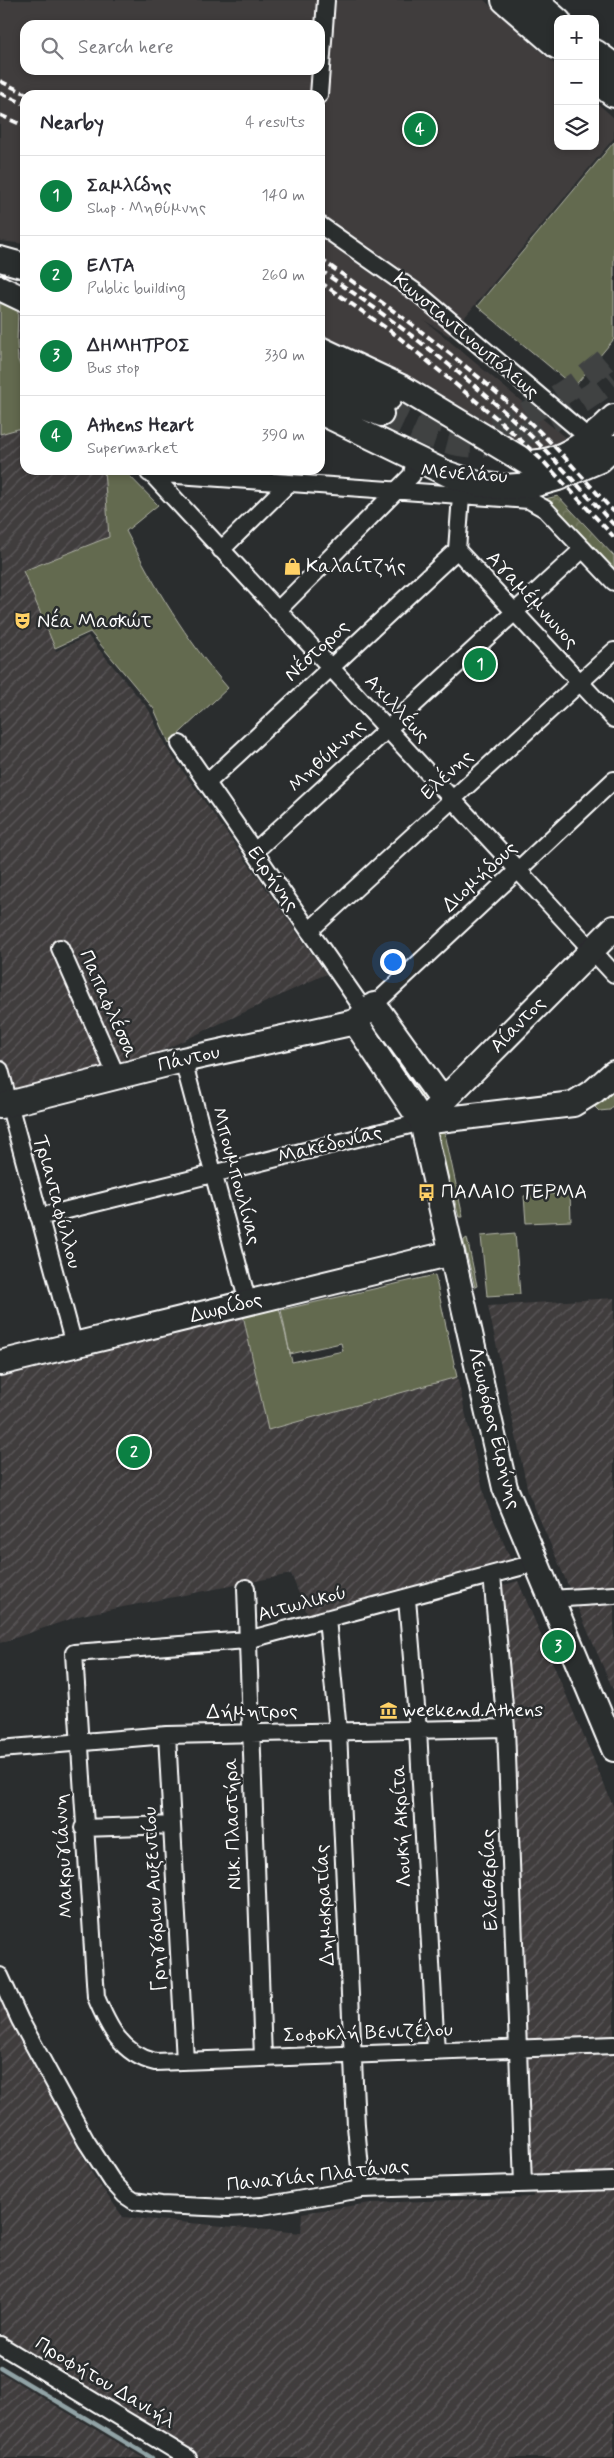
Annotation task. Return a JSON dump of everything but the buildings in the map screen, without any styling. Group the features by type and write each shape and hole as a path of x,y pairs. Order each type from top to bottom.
{"main road":[{"path":"505,0 554,43"},
{"path":"533,0 554,18"},
{"path":"599,56 614,67"},
{"path":"599,82 614,94"}],"street":[{"path":"325,20 326,0"},
{"path":"319,90 320,75"},
{"name":"Κωνσταντινουπόλεως","path":"325,228 420,295 606,451"},
{"path":"0,257 20,258"},
{"path":"0,257 20,264"},
{"path":"0,279 20,284"},
{"path":"0,288 20,298"},
{"path":"325,351 401,387 526,462 606,451"},
{"path":"325,372 385,406 325,390"},
{"path":"325,414 412,457 478,484 502,487 533,485 587,467 606,451 614,417"},
{"name":"Μενελάου","path":"396,491 412,475 414,464 412,457"},
{"name":"Αχιλλέως","path":"152,475 614,974"},
{"name":"Μενελάου","path":"251,475 289,483 529,500 540,504 583,548"},
{"path":"220,550 289,483"},
{"path":"277,611 396,491"},
{"name":"Αγαμέμνωνος","path":"461,496 457,550 614,719"},
{"path":"583,548 614,582"},
{"name":"Μηθύμνης","path":"254,852 583,548"},
{"name":"Νέστορος","path":"207,783 457,550"},
{"name":"Ελένης","path":"309,931 614,651"},
{"name":"Ειρήνης","path":"180,744 365,1014 422,1122"},
{"name":"Διομήδους","path":"365,1014 614,780"},
{"name":"Αίαντος","path":"422,1122 614,928"},
{"name":"Παπαφλέσσα","path":"60,948 117,1077"},
{"name":"Ειρήνης","path":"365,1014 443,1101"},
{"name":"Πάντου","path":"4,1105 365,1014"},
{"name":"Μπουμπουλίνας","path":"183,1060 248,1303"},
{"name":"Τριανταφύλλου","path":"0,1070 4,1105 40,1217 74,1345"},
{"name":"Μακεδονίας","path":"40,1217 422,1122 573,1104 594,1091 614,1073"},
{"name":"Λεωφόρος Ειρήνης","path":"422,1122 502,1477 550,1599 607,1717 614,1749"},
{"name":"Δωρίδος","path":"0,1363 452,1253"},
{"name":"Αιτωλικού","path":"74,1653 247,1640 407,1599 535,1563"},
{"name":"Ελευθερίας","path":"492,1575 506,1728 523,2184"},
{"name":"Νικ. Πλαστήρα","path":"246,1588 263,2058"},
{"path":"550,1599 614,1594"},
{"name":"Λουκή Ακρίτα","path":"407,1599 418,1730 436,2052"},
{"name":"Δημοκρατίας","path":"327,1619 338,1731 353,2055 362,2189"},
{"name":"Μακρυγιάννη","path":"74,1653 83,1828 96,1997 106,2021 126,2048"},
{"name":"Δήμητρος","path":"0,1749 167,1735 506,1728"},
{"name":"Γρηγόριου Αυξεντίου","path":"167,1735 185,2061"},
{"path":"83,1828 172,1825"},
{"name":"Παναγιάς Πλατάνας","path":"1,1980 20,2020 86,2141 112,2181 130,2198 161,2205 228,2208 262,2206 362,2189 614,2180"},
{"name":"Σοφοκλή Βενιζέλου","path":"126,2048 144,2060 154,2062 614,2045"},
{"name":"Προφήτου Δανιήλ","path":"0,2345 188,2458"}],"shaded area":[{"path":"0,0 484,0 554,63 554,150 599,150 599,105 614,118 614,138 449,336 424,320 568,440 539,454 524,452 325,345 325,90 20,90 20,243 0,241"},
{"path":"18,309 20,310 20,365 18,360 16,316"},
{"path":"20,428 20,475 104,475 109,537 23,571 56,651 88,636 149,710 166,747 326,974 125,1068 0,1100 0,434"},
{"path":"614,1298 614,1692 528,1492 488,1306"},
{"path":"243,1315 268,1430 457,1377 486,1502 511,1560 309,1618 291,1574 82,1615 0,1643 0,1344 7,1372"},
{"path":"518,1581 614,1808 614,2458 202,2458 0,2334 0,2001 95,2178 123,2217 301,2233 302,2213 371,2203 533,2197 501,1586"},
{"path":"0,2372 63,2410 143,2458 0,2458"}],"green space":[{"path":"614,142 614,339 574,387 477,306"},
{"path":"0,303 18,309 17,343 20,365 20,428 0,434"},
{"path":"104,475 129,475 158,505 126,531 172,612 198,651 228,688 169,743 154,709 90,632 55,648 23,571 109,537"},
{"path":"558,496 614,556 614,579 545,504 545,499"},
{"path":"378,1030 427,1097 419,1100 375,1032"},
{"path":"612,1088 614,1105 610,1110 599,1111 595,1107"},
{"path":"444,1129 463,1217 459,1217 437,1135 439,1131"},
{"path":"570,1193 571,1221 526,1223 524,1196"},
{"path":"515,1233 520,1294 487,1296 481,1236"},
{"path":"467,1238 477,1286 475,1287 464,1243 464,1240"},
{"path":"435,1275 457,1377 268,1430 243,1315 279,1307 289,1351 281,1310","holes":["341,1343 343,1351 292,1362 290,1354"]}],"waterway":[{"path":"0,2367 152,2458"}],"tunnel":[{"path":"389,398 448,423 469,427 488,426 507,421 547,403 566,391 614,353"},
{"path":"381,414 445,441 467,445 485,445 504,441 545,424 583,401 614,378"}],"railway":[{"path":"0,81 20,91"},
{"path":"0,93 20,102"},
{"path":"0,115 20,124"},
{"path":"325,263 405,319 487,384 568,460 614,512"},
{"path":"325,273 402,328 481,391 542,447 614,525"},
{"path":"325,285 396,335 500,421 543,461 614,537"}],"place":[{"name":"Athens Heart","path":"420,129"},
{"name":"Καλαίτζής","path":"292,566"},
{"name":"Νέα Μασκώτ","path":"23,621"},
{"name":"Σαμλίδης","path":"480,664"},
{"name":"ΠΑΛΑΙΟ ΤΕΡΜΑ","path":"427,1192"},
{"name":"ΕΛΤΑ","path":"134,1452"},
{"name":"ΔΗΜΗΤΡΟΣ","path":"558,1646"},
{"name":"weekend.Athens","path":"388,1710"}]}
